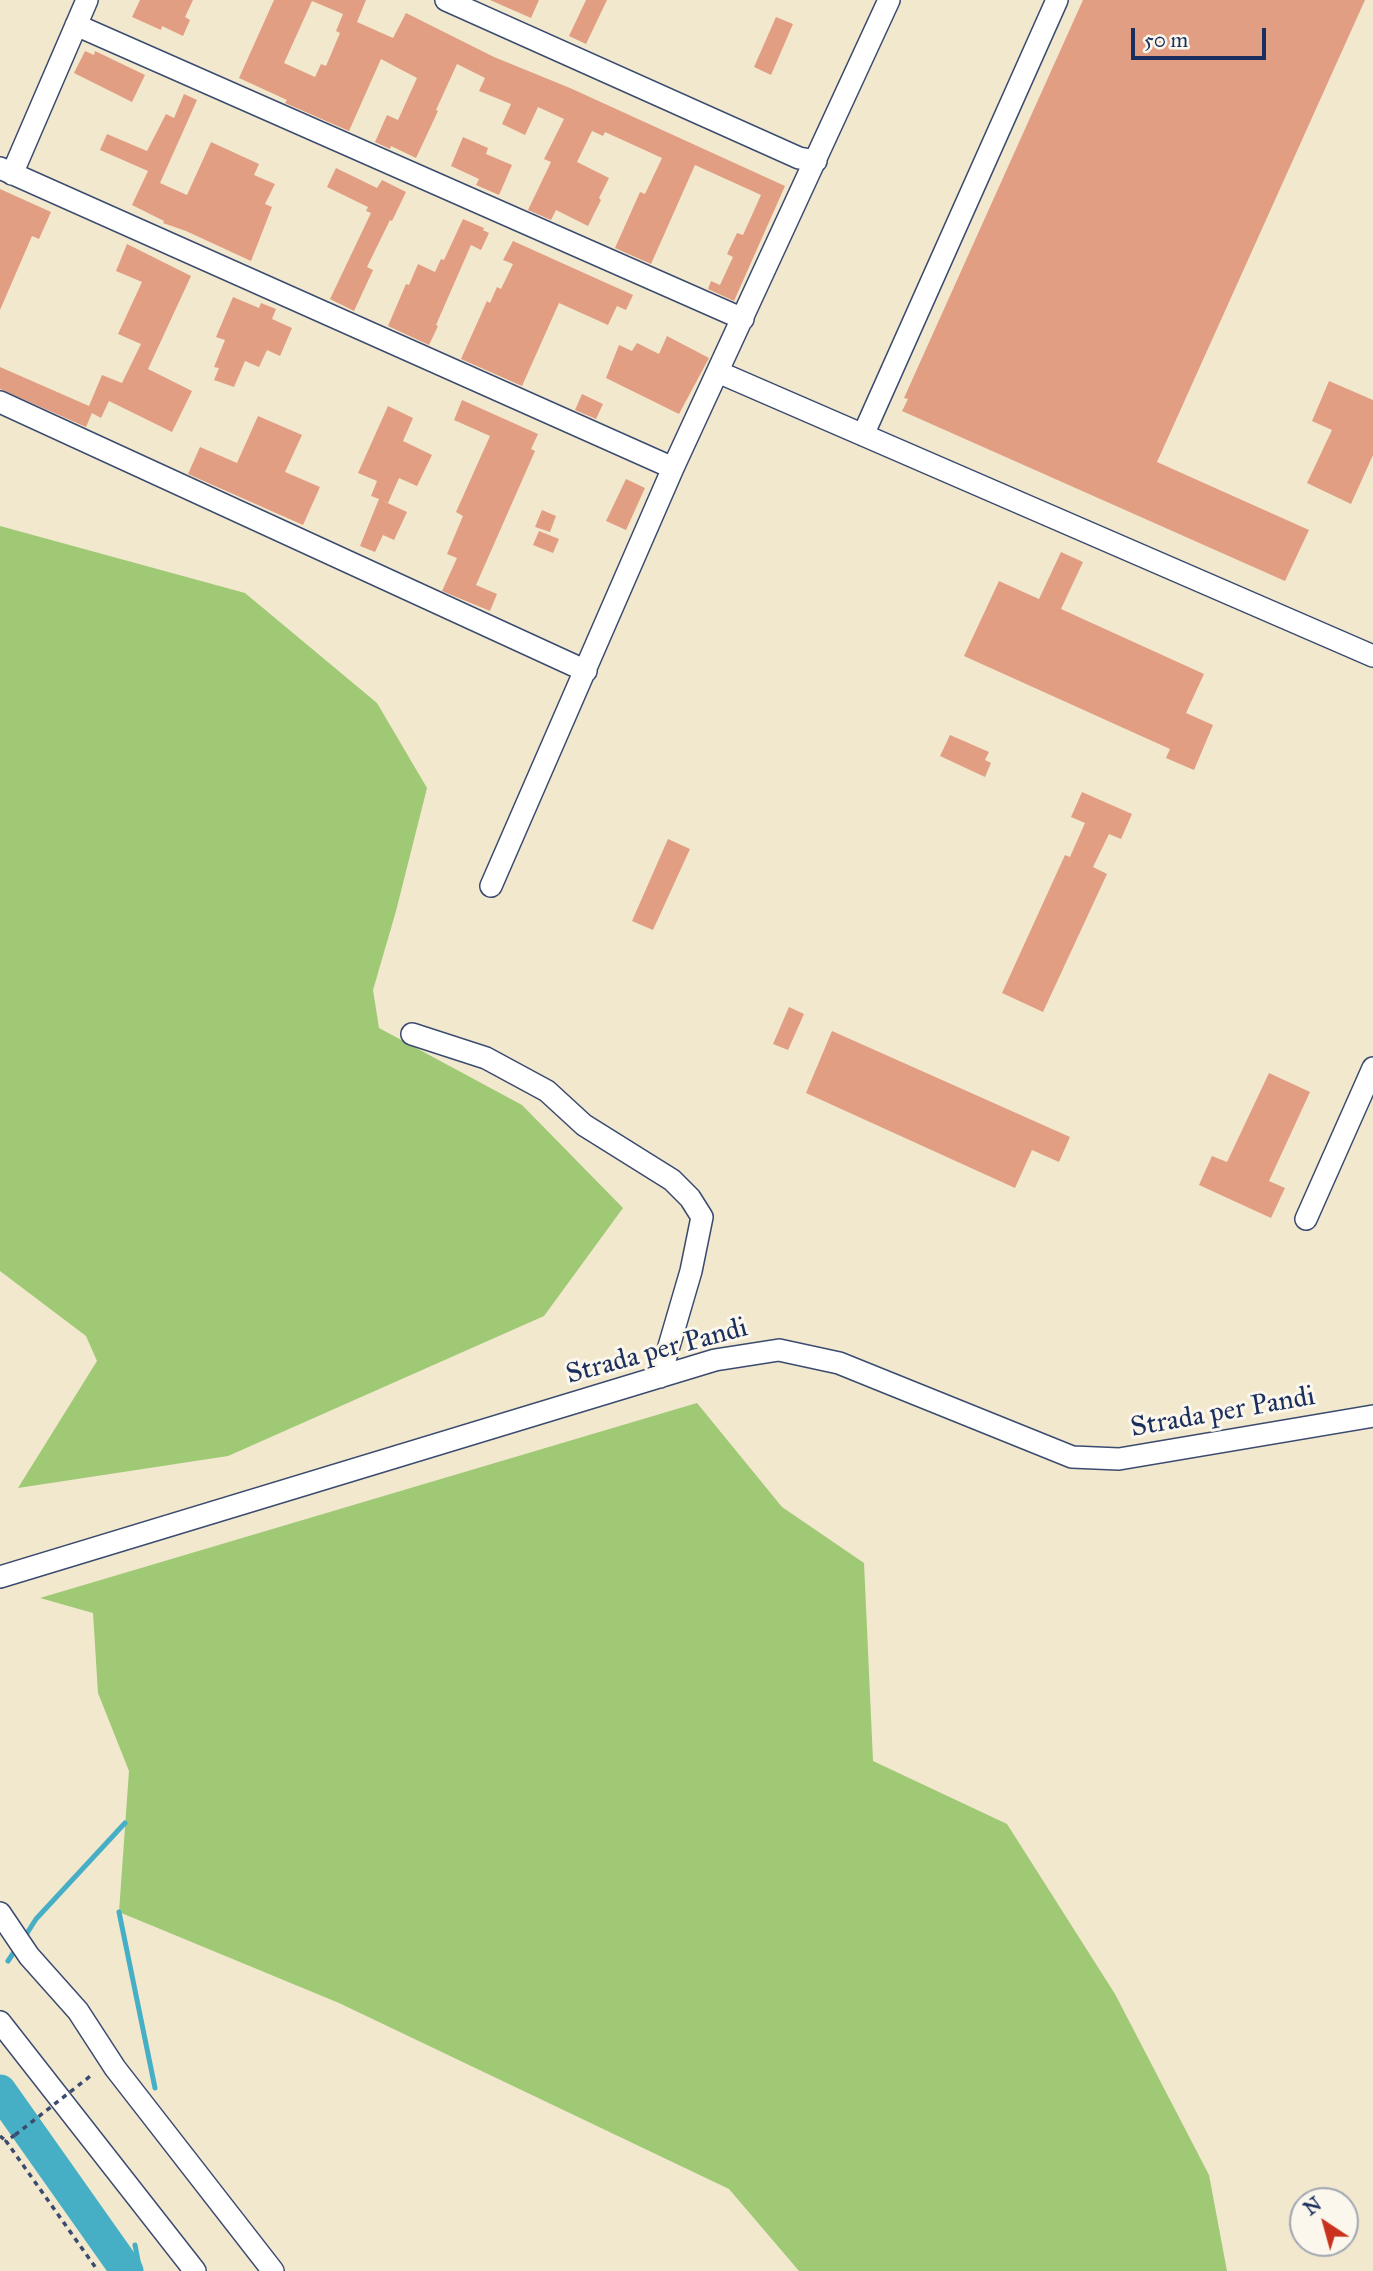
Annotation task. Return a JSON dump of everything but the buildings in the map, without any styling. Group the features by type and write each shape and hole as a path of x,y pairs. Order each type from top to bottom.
{"street":[{"path":"87,0 6,171 673,468"},
{"path":"446,0 800,158 816,161"},
{"path":"491,886 673,468 889,0"},
{"path":"863,435 1056,0"},
{"path":"76,25 743,319"},
{"path":"718,373 1373,656"},
{"path":"0,402 586,671"},
{"path":"412,1034 486,1058 547,1091 584,1125 672,1181 690,1198 702,1217 691,1271 660,1377"},
{"path":"1306,1219 1373,1068"},
{"name":"Strada per Pandi","path":"0,1577 715,1360 779,1350 839,1363 1072,1457 1119,1459 1373,1416"},
{"path":"5,1921 29,1956 78,2011 115,2068 273,2271"},
{"path":"0,2022 195,2271"}],"path":[{"path":"6,2141 93,2074"},
{"path":"0,2136 98,2271"}],"green space":[{"path":"0,526 245,593 377,703 427,788 373,990 379,1028 522,1105 623,1208 544,1316 228,1456 18,1488 97,1361 86,1336 0,1271"},
{"path":"697,1403 782,1507 864,1563 873,1761 1007,1824 1115,1994 1209,2175 1227,2271 799,2271 729,2189 339,2003 119,1912 129,1771 98,1693 93,1613 40,1598"}],"waterway":[{"path":"24,1938 36,1919 125,1823"},
{"path":"119,1912 155,2088"},
{"path":"8,1961 16,1949"},
{"path":"0,2091 127,2271"},
{"path":"135,2245 140,2271"}]}
